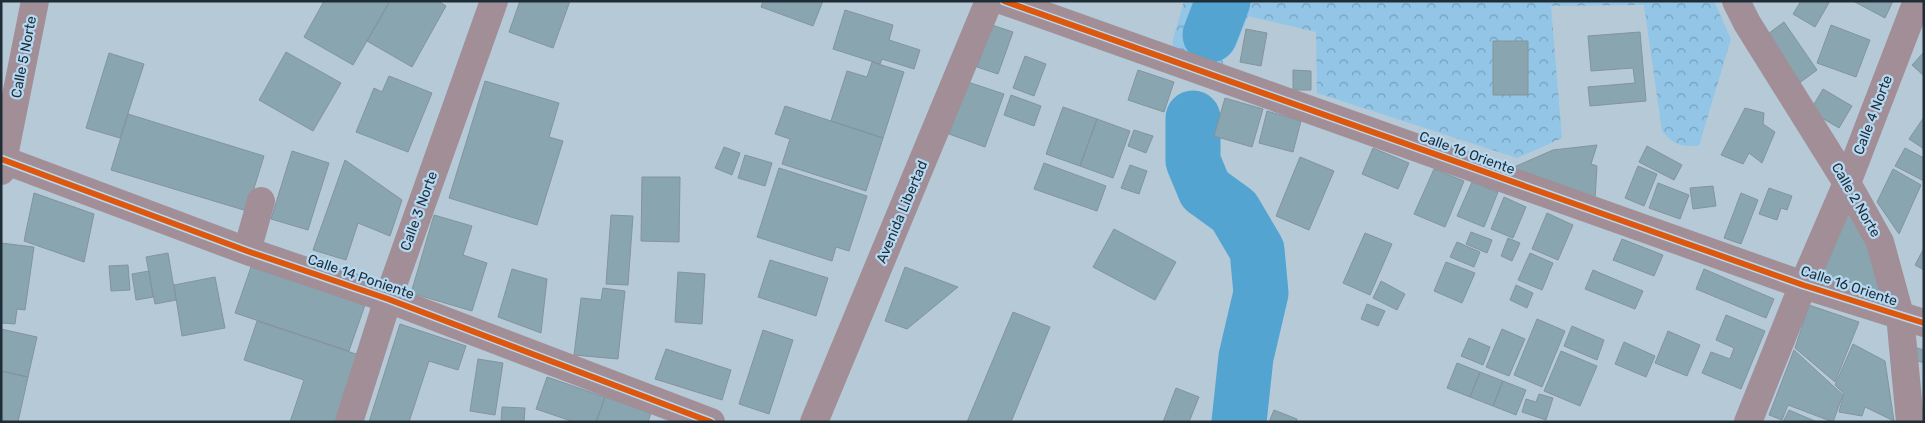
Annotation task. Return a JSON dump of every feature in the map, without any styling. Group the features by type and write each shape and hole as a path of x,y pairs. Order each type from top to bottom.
{"street":[{"name":"Calle 5 Norte","path":"2,163 35,1"},
{"name":"Calle 3 Norte","path":"349,422 388,299 494,1"},
{"name":"Avenida Libertad","path":"814,422 989,1"},
{"name":"Calle 16 Oriente","path":"1004,1 1803,285 1912,319"},
{"name":"Calle 2 Norte","path":"1736,1 1747,23 1847,183 1880,242 1912,319 1910,422"},
{"name":"Calle 4 Norte","path":"1748,422 1803,285 1847,183 1917,1"},
{"name":"Calle 14 Poniente","path":"2,163 247,251 388,299 712,422"},
{"path":"247,251 261,201"}],"green space":[{"path":"1184,1 1714,1 1731,39 1699,146 1682,145 1671,140 1662,131 1644,5 1551,6 1562,138 1517,158 1317,93 1316,32 1248,16 1235,48 1225,48 1220,87 1171,71 1173,39"}],"building":[{"path":"321,1 390,1 353,65 304,37 323,3"},
{"path":"390,1 438,1 446,6 412,67 367,41"},
{"path":"520,1 570,1 553,48 509,32"},
{"path":"763,1 823,1 813,26 761,7"},
{"path":"1801,1 1830,1 1815,27 1793,14"},
{"path":"1853,1 1893,1 1885,18"},
{"path":"845,10 893,25 889,40 920,50 914,69 882,59 880,64 833,49"},
{"path":"1784,22 1817,70 1798,84 1765,36"},
{"path":"992,25 1013,32 998,74 977,67"},
{"path":"1831,25 1870,40 1856,77 1817,63"},
{"path":"1246,29 1267,33 1261,66 1240,62"},
{"path":"1640,32 1646,101 1590,106 1588,87 1635,83 1633,68 1591,71 1588,36"},
{"path":"1493,41 1528,41 1528,95 1493,95"},
{"path":"286,52 341,83 313,131 259,100"},
{"path":"109,53 144,64 120,138 86,128"},
{"path":"1924,53 1924,76 1912,65"},
{"path":"1025,56 1046,64 1034,96 1013,88"},
{"path":"872,62 904,72 883,138 831,121 847,71 867,77"},
{"path":"1138,70 1174,82 1164,112 1128,100"},
{"path":"1293,70 1311,71 1311,90 1293,90"},
{"path":"389,76 432,93 408,152 356,132 374,88 382,92"},
{"path":"485,81 559,103 549,137 563,141 537,225 449,198"},
{"path":"968,82 1004,94 985,147 949,134"},
{"path":"1823,89 1852,106 1839,128 1810,111"},
{"path":"1011,95 1041,106 1034,126 1004,115"},
{"path":"1225,98 1263,109 1252,147 1214,136"},
{"path":"785,106 883,138 866,191 782,164 790,139 775,134"},
{"path":"1063,107 1097,119 1080,166 1046,154"},
{"path":"1745,108 1764,113 1763,124 1775,132 1762,163 1749,153 1743,164 1721,155"},
{"path":"1267,111 1301,121 1293,152 1259,143"},
{"path":"128,114 264,156 247,211 111,170"},
{"path":"1924,117 1924,149 1909,139"},
{"path":"1097,119 1130,131 1113,178 1080,166"},
{"path":"1134,130 1153,136 1146,153 1128,146"},
{"path":"1597,145 1591,164 1597,166 1595,199 1512,168 1553,150"},
{"path":"1647,146 1682,165 1674,180 1639,162"},
{"path":"724,147 740,153 732,175 715,168"},
{"path":"1373,148 1409,163 1398,189 1362,174"},
{"path":"1905,148 1924,158 1924,181 1895,166"},
{"path":"292,151 329,163 308,230 271,219"},
{"path":"745,155 772,163 765,186 738,178"},
{"path":"1300,157 1334,171 1309,230 1276,216"},
{"path":"345,160 402,200 390,236 358,223 346,260 313,250"},
{"path":"1044,163 1106,186 1097,211 1034,189"},
{"path":"1130,165 1147,171 1139,194 1121,188"},
{"path":"1638,166 1657,174 1644,206 1625,198"},
{"path":"779,168 867,196 849,251 836,247 832,261 757,237"},
{"path":"1434,169 1464,181 1445,227 1414,214"},
{"path":"1893,169 1921,185 1899,234 1877,202"},
{"path":"642,177 680,177 679,242 641,241"},
{"path":"1472,182 1498,192 1484,227 1457,216"},
{"path":"1658,183 1689,195 1680,219 1649,208"},
{"path":"1713,186 1716,206 1693,209 1690,188"},
{"path":"1769,188 1792,196 1787,210 1781,208 1777,220 1759,214"},
{"path":"34,193 94,214 84,262 24,241"},
{"path":"1741,193 1758,200 1741,244 1724,238"},
{"path":"1504,197 1526,207 1513,238 1491,229"},
{"path":"1844,207 1858,212 1882,292 1819,273"},
{"path":"1547,213 1573,225 1558,260 1532,249"},
{"path":"434,215 472,226 463,255 487,263 472,311 411,293"},
{"path":"611,215 633,216 628,285 606,284"},
{"path":"1114,229 1176,262 1155,300 1093,267"},
{"path":"1471,232 1492,240 1487,253 1466,244"},
{"path":"1365,233 1392,244 1370,295 1343,283"},
{"path":"1508,238 1520,243 1512,261 1501,256"},
{"path":"1622,239 1663,255 1654,276 1613,260"},
{"path":"1457,242 1480,252 1474,267 1450,257"},
{"path":"1,243 34,247 25,310 17,309 15,324 1,323"},
{"path":"1924,248 1924,270 1915,265"},
{"path":"168,253 176,300 155,304 146,257"},
{"path":"1530,253 1553,263 1542,290 1518,280"},
{"path":"770,260 828,278 816,316 758,297"},
{"path":"1446,262 1475,273 1462,303 1434,291"},
{"path":"128,265 130,290 111,291 109,266"},
{"path":"251,267 365,305 349,351 235,313"},
{"path":"905,267 958,287 907,329 885,321"},
{"path":"512,269 547,279 541,333 498,317"},
{"path":"1704,269 1774,299 1766,318 1696,289"},
{"path":"1593,270 1643,291 1635,309 1585,289"},
{"path":"149,271 153,297 136,300 132,274"},
{"path":"678,272 705,274 702,324 675,322"},
{"path":"215,277 225,328 182,336 174,285"},
{"path":"1381,281 1405,294 1397,310 1373,298"},
{"path":"1516,285 1533,293 1527,308 1510,300"},
{"path":"603,288 625,291 618,359 574,355 581,298 601,300"},
{"path":"1367,304 1385,311 1378,326 1361,319"},
{"path":"1809,305 1859,322 1835,382 1795,348"},
{"path":"1013,312 1050,327 1011,422 967,422"},
{"path":"1726,315 1765,331 1741,389 1702,373 1711,352 1730,359 1734,348 1716,340"},
{"path":"1537,319 1565,331 1542,387 1514,375"},
{"path":"257,321 359,355 337,422 290,422 304,380 244,360"},
{"path":"400,324 466,346 458,370 429,361 409,422 369,422"},
{"path":"1572,326 1604,340 1597,360 1564,346"},
{"path":"1,329 37,337 28,377 1,371"},
{"path":"1502,329 1525,339 1509,376 1486,367"},
{"path":"763,330 793,340 769,414 739,404"},
{"path":"1668,331 1700,345 1687,376 1655,363"},
{"path":"1469,338 1490,347 1483,365 1461,356"},
{"path":"1624,342 1655,356 1646,377 1615,364"},
{"path":"1853,344 1885,361 1894,421 1865,407 1862,416 1839,412 1844,394 1835,385"},
{"path":"1910,346 1924,350 1924,363 1912,359"},
{"path":"666,349 731,370 722,400 655,379"},
{"path":"1794,350 1843,395 1833,422 1788,405 1782,420 1769,415"},
{"path":"1561,351 1597,366 1580,406 1544,391"},
{"path":"478,359 503,363 495,415 470,411"},
{"path":"1457,363 1480,372 1470,397 1447,388"},
{"path":"1,371 28,377 18,422 1,421"},
{"path":"1480,372 1503,381 1493,406 1470,397"},
{"path":"547,377 605,397 596,422 574,422 536,409"},
{"path":"1503,381 1526,390 1516,415 1493,406"},
{"path":"1176,388 1199,397 1189,422 1163,422"},
{"path":"1539,394 1553,398 1546,420 1522,412 1526,399 1536,402"},
{"path":"605,397 651,413 648,422 596,422"},
{"path":"502,407 525,408 524,422 501,422"},
{"path":"1274,410 1297,419 1296,422 1269,422"},
{"path":"1789,410 1817,422 1783,422"}],"waterway":[{"path":"1210,35 1223,1"},
{"path":"1193,118 1193,161 1205,190 1234,211 1257,250 1261,293 1246,357 1239,422"}],"cycle path":[{"path":"1004,1 1803,285 1924,323"},
{"path":"1,159 247,251 388,299 711,422"}]}
